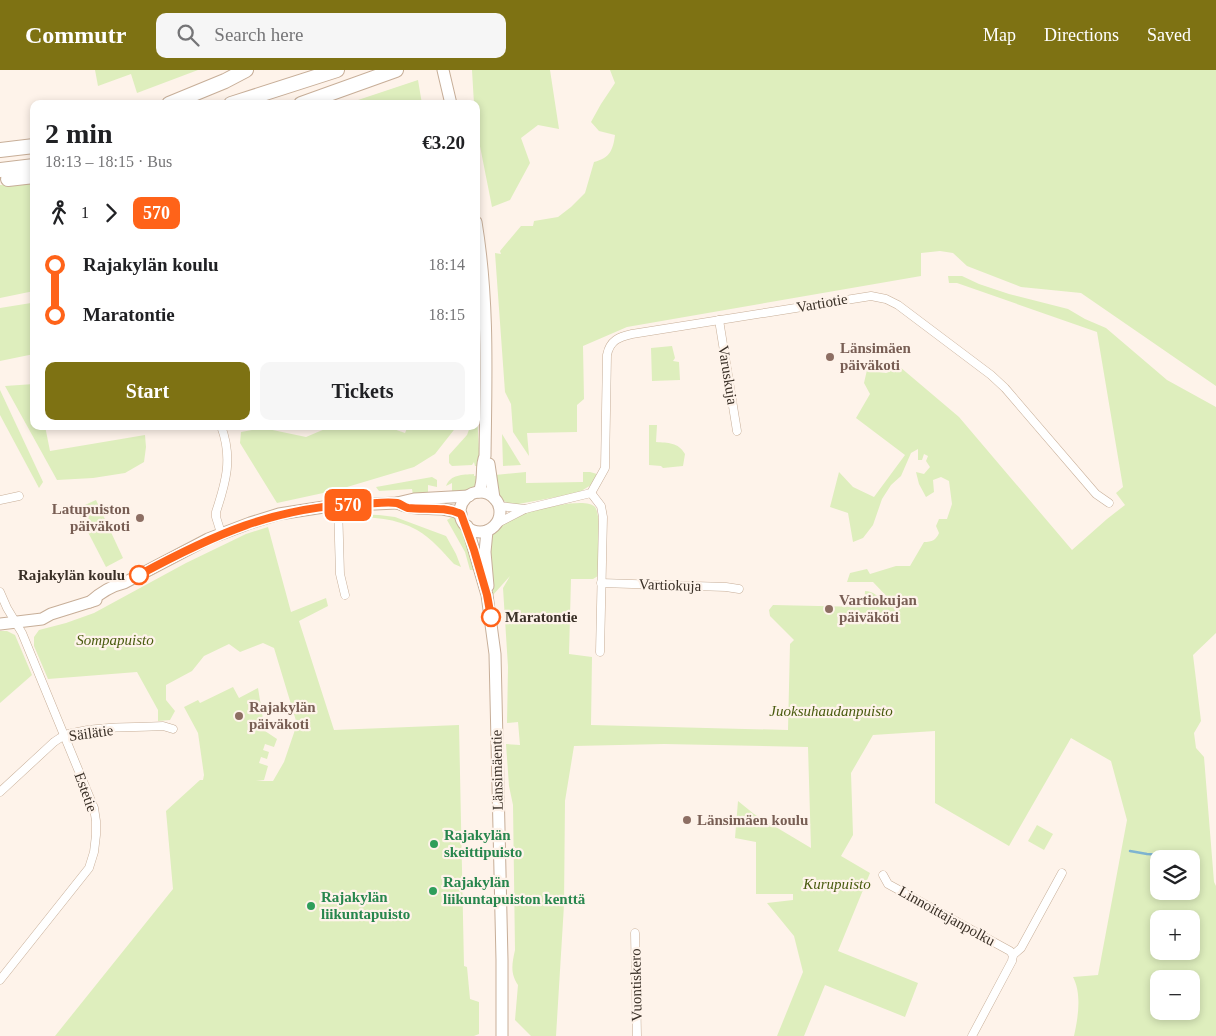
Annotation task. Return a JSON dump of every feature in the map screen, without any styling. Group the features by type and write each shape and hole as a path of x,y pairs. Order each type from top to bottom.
{"highway":[{"path":"179,100 246,70"},
{"path":"243,100 337,70"},
{"path":"312,100 396,70"},
{"path":"0,150 30,146"},
{"path":"0,170 30,166"},
{"path":"0,179 30,176"}],"main road":[{"path":"444,75 450,100"},
{"path":"480,252 486,331 484,476 474,494 462,506 461,514 466,526 476,531 492,528 500,516 488,460 485,456"},
{"path":"0,624 9,618 40,611 51,614 100,600 117,590 124,583 183,551 221,533 279,514 338,505 397,503 414,499 474,494 487,494 497,502"},
{"path":"397,503 406,508 447,509 461,514"},
{"name":"Länsimäentie","path":"466,526 487,595 495,654 502,1036"},
{"name":"Länsimäentie","path":"487,595 488,573 486,552 492,528"}],"street":[{"name":"Vartiotie","path":"591,493 605,468 607,355 612,342 620,337 632,334 871,296 886,299 908,312 991,375 1005,388 1096,494 1109,502"},
{"name":"Varuskuja","path":"719,320 737,431"},
{"path":"221,533 216,512 227,478 228,465 226,443 222,430"},
{"path":"492,528 524,509 591,493 597,500 602,512 600,652"},
{"path":"0,500 19,496"},
{"path":"497,502 524,509"},
{"path":"338,505 341,580 345,595"},
{"name":"Vartiokuja","path":"602,583 739,589"},
{"name":"Estetie","path":"0,592 9,618 22,632 94,808 96,821 94,852 89,868 0,980"},
{"name":"Säilätie","path":"0,792 64,735 72,732 164,726 173,729"},
{"path":"972,1036 1011,964 1013,955 1021,948 1062,873"},
{"name":"Linnoittajanpolku","path":"883,875 888,884 1010,951 1013,955"},
{"name":"Vuontiskero","path":"635,933 637,1036"}],"green space":[{"path":"95,70 198,70 137,93 131,74 98,86"},
{"path":"472,70 550,70 559,129 538,125 521,138 530,163 510,200 492,207 480,146 480,100 474,100"},
{"path":"610,70 1216,70 1216,386 1081,293 1021,287 967,266 953,253 940,251 921,253 921,276 627,327 583,346 584,399 577,405 577,432 527,433 529,456 513,432 511,404 505,392 495,253 501,254 500,251 521,226 533,226 534,221 558,217 585,193 594,162 610,153 614,140 615,135 599,131 591,122 615,83"},
{"path":"418,80 421,100 358,100"},
{"path":"30,183 30,292 0,298 0,185"},
{"path":"948,276 962,276 1009,294 1068,309 1106,328 1167,380 1216,407 1216,633 1193,655 1201,721 1194,733 1196,748 1204,757 1214,882 1216,886 1216,1036 1074,1036 1078,1014 1078,991 1073,977 1098,975 1127,820 1111,761 1071,738 1009,846 935,803 935,731 873,735 851,773 853,835 841,856 870,873 838,951 918,983 905,1017 825,985 804,1036 777,1036 803,972 794,936 767,903 793,900 793,894 756,894 756,842 735,838 738,801 754,814 811,848 808,747 664,744 574,746 565,801 564,905 556,1036 531,1036 515,1020 518,985 512,968 515,950 513,805 509,786 506,744 520,745 518,722 507,723 508,667 503,588 510,576 493,595 489,550 492,534 513,519 537,510 571,503 590,504 595,507 599,529 598,576 593,579 571,579 569,654 592,657 591,725 788,730 790,644 794,640 770,616 769,610 773,605 864,607 865,591 875,594 882,604 893,603 873,582 847,582 850,573 867,569 870,574 896,566 910,566 924,542 931,541 937,537 939,533 936,526 939,519 947,519 952,504 949,481 941,477 933,480 934,492 926,497 919,484 916,472 924,474 930,467 926,461 928,456 924,454 922,460 918,460 918,449 911,453 901,476 891,485 882,499 873,525 863,538 853,542 848,513 830,507 839,472 853,487 874,497 905,455 856,418 870,394 864,383 867,370 886,373 900,367 959,417 1072,550 1125,505 1116,493 1123,487 1097,332 957,283 949,283"},
{"path":"30,303 30,355 0,361 0,308"},
{"path":"480,315 481,330 480,351"},
{"path":"672,346 675,358 673,361 679,362 680,380 652,381 651,348"},
{"path":"30,384 30,430 46,430 50,451 145,435 144,462 125,473 93,478 57,480 5,386"},
{"path":"0,390 43,482 39,488 0,415"},
{"path":"649,425 657,425 656,442 672,444 682,450 685,454 683,466 663,468 661,466 649,465"},
{"path":"273,430 306,437 323,430 396,430 405,433 406,430 454,430 435,454 414,467 337,490 277,503 240,443 241,432"},
{"path":"469,430 478,430 480,466 475,466 474,462 472,465 452,466 449,463 449,455 467,435"},
{"path":"502,434 521,465 503,466"},
{"path":"526,472 526,483 583,482 583,472 597,474 591,485 578,493 513,505 504,501 499,494 495,475"},
{"path":"474,474 474,476 480,475 470,490 452,493 452,483 446,486 454,477"},
{"path":"432,477 437,480 437,487 428,485 428,495 413,495 412,489 379,491 376,487"},
{"path":"96,500 123,558 106,567 76,509"},
{"path":"349,514 395,517 446,536 461,567 454,564 427,537 409,526 384,519 349,517"},
{"path":"454,516 458,521 472,557 475,570 470,570 465,552 447,520"},
{"name":"Rajakylän liikuntapuisto","path":"268,527 291,612 326,598 328,606 299,621 334,730 459,725 464,966 467,967 470,999 479,1002 479,1034 474,1036 55,1036 173,889 166,811 200,780 203,780 204,775 198,733 184,707 198,700 200,703 233,687 239,698 258,688 265,731 277,739 274,747 265,744 263,750 269,752 267,759 261,757 259,763 268,766 264,780 256,781 273,781 284,762 297,724 274,648 263,643 240,652 229,644 204,656 192,671 166,685 166,700 175,711 170,720 158,721 158,710 137,672 48,679 34,646 34,637 39,630 94,613 186,563 246,534"},
{"path":"0,631 7,631 15,635 32,675 0,703"},
{"path":"1037,825 1053,834 1044,850 1028,841"}],"waterway":[{"path":"1130,851 1150,854"}],"bus line":[{"name":"570","path":"139,575 208,538 279,514 330,506 397,503 406,508 447,509 461,514 474,550 487,595 491,617"}],"place":[{"name":"Länsimäen päiväkoti","path":"830,357"},
{"name":"Latupuiston päiväkoti","path":"140,518"},
{"name":"Rajakylän koulu","path":"139,575"},
{"name":"Vartiokujan päiväköti","path":"829,609"},
{"name":"Maratontie","path":"491,617"},
{"name":"Rajakylän päiväkoti","path":"239,716"},
{"name":"Länsimäen koulu","path":"687,820"},
{"name":"Rajakylän skeittipuisto","path":"434,844"},
{"name":"Rajakylän liikuntapuiston kenttä","path":"433,891"},
{"name":"Rajakylän liikuntapuisto","path":"311,906"}],"park label":[{"name":"Sompapuisto","path":"115,640"},
{"name":"Juoksuhaudanpuisto","path":"831,711"},
{"name":"Kurupuisto","path":"837,884"}]}
